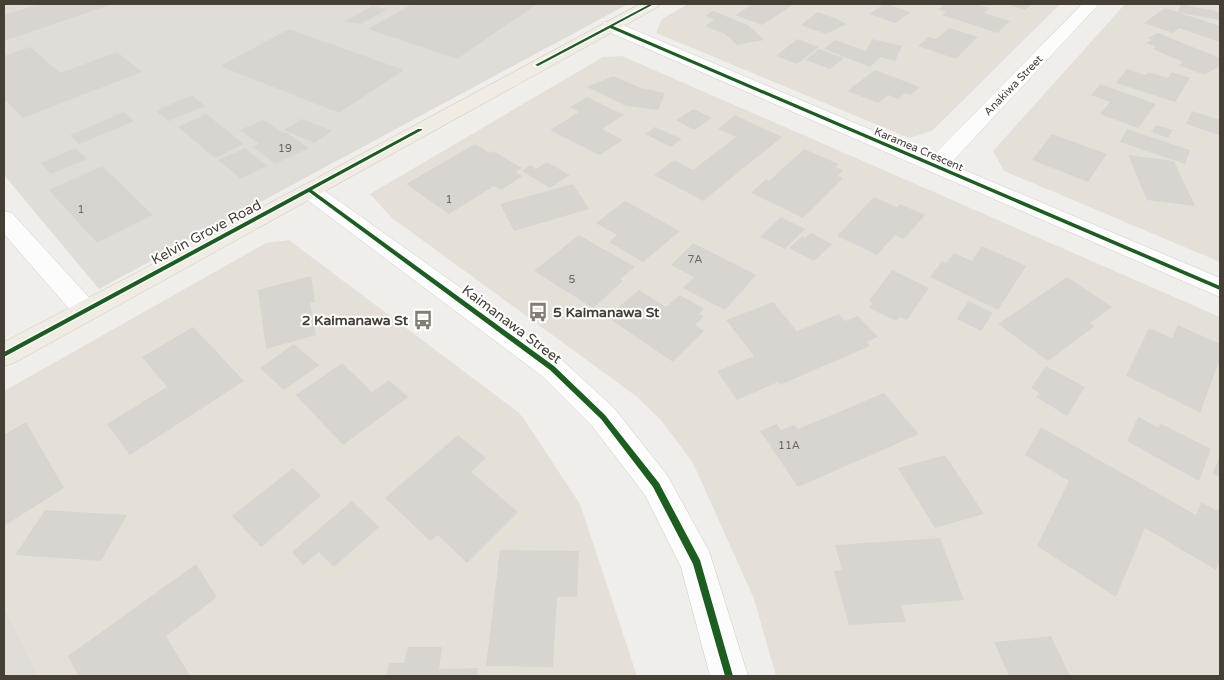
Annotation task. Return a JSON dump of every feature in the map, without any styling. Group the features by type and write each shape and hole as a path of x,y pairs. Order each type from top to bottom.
{"main road":[{"name":"Kelvin Grove Road","path":"4,355 310,191 652,4"}],"street":[{"name":"Anakiwa Street","path":"935,167 1091,4"},
{"name":"Karamea Crescent","path":"610,26 1220,288"},
{"name":"Kaimanawa Street","path":"310,191 552,368 604,417 656,485 697,563 729,676"},
{"path":"4,219 86,310"}],"shaded area":[{"path":"4,4 628,4 99,289 4,175"},
{"path":"688,4 1060,4 932,131 909,138 656,33 662,19"},
{"path":"1125,4 1220,4 1220,262 1004,171 993,151"},
{"path":"622,56 1220,317 1220,676 776,676 754,599 693,463 661,420 636,396 392,218 370,194 603,57"},
{"path":"289,240 518,412 524,419 580,504 637,676 38,676 4,606 4,391 266,243"},
{"path":"4,606 38,676 4,676"}],"building":[{"path":"39,4 113,4 4,41 4,15"},
{"path":"412,4 537,4 457,59 368,29"},
{"path":"753,4 793,5 762,25 735,15"},
{"path":"884,4 911,12 895,23 869,14"},
{"path":"945,4 976,4 989,8 984,13 1010,21 998,33 942,15 946,12 938,9"},
{"path":"1006,4 1032,4 1025,10"},
{"path":"1181,4 1220,12 1220,20 1180,13 1220,26 1220,42 1179,28 1173,33 1144,23 1165,8 1177,12"},
{"path":"372,6 388,9 361,24 344,22"},
{"path":"713,11 748,25 764,40 737,45 725,34 705,26 714,20 705,16"},
{"path":"818,12 846,24 826,34 801,25"},
{"path":"949,28 978,37 956,59 918,46 928,37 936,39"},
{"path":"289,29 404,70 339,113 220,66"},
{"path":"1158,33 1220,58 1220,66 1204,75 1179,65 1183,62 1153,49 1156,47 1146,43 1152,40 1148,38"},
{"path":"797,39 819,47 797,64 776,56"},
{"path":"872,39 902,46 895,61 880,57 870,67 824,49 835,40 866,51"},
{"path":"30,47 60,73 117,52 142,72 23,118 4,99 4,56"},
{"path":"819,49 844,58 830,69 805,60"},
{"path":"1127,69 1146,75 1148,72 1168,78 1172,72 1190,78 1175,102 1116,83"},
{"path":"875,70 920,87 910,95 905,93 898,99 888,95 878,103 847,91"},
{"path":"613,76 641,88 665,93 658,110 626,106 587,87"},
{"path":"1100,84 1156,104 1138,128 1100,114 1110,102 1091,95"},
{"path":"192,95 205,106 169,121 156,111"},
{"path":"587,97 624,115 602,129 623,140 600,155 550,130 579,112 570,107"},
{"path":"694,109 712,118 694,130 676,120"},
{"path":"1192,111 1220,120 1219,135 1186,124"},
{"path":"124,112 134,121 80,144 70,135"},
{"path":"206,114 244,144 215,158 178,127"},
{"path":"735,115 782,137 703,201 654,175 674,160 693,170 736,137 718,129"},
{"path":"302,119 332,131 314,143 284,130"},
{"path":"263,120 283,133 286,132 309,148 275,164 253,147 259,144 240,130"},
{"path":"1156,125 1173,130 1168,138 1151,132"},
{"path":"655,127 682,139 671,147 645,134"},
{"path":"1127,129 1190,150 1185,164 1120,142"},
{"path":"1052,134 1107,154 1088,182 1032,160"},
{"path":"475,144 490,153 493,151 522,168 516,172 523,176 501,190 494,186 449,214 406,184"},
{"path":"75,148 87,159 51,174 41,163"},
{"path":"245,148 267,166 241,179 218,160"},
{"path":"804,149 839,164 835,167 843,170 838,176 843,178 803,218 751,193 766,179 769,181"},
{"path":"1128,155 1174,161 1195,206 1147,200"},
{"path":"547,162 570,175 550,188 522,171 530,165 536,169"},
{"path":"102,166 153,215 97,243 49,190"},
{"path":"573,184 589,209 514,231 500,204"},
{"path":"874,197 897,207 900,204 925,215 904,239 895,235 877,255 837,236"},
{"path":"625,201 680,231 643,262 609,242 617,235 596,223"},
{"path":"781,217 805,229 785,249 760,237"},
{"path":"811,233 832,244 814,261 789,248 802,236 805,238"},
{"path":"579,235 635,267 620,279 623,281 593,308 534,271"},
{"path":"693,243 756,275 725,310 683,288 694,277 671,265"},
{"path":"982,246 1026,266 998,310 930,277 942,261 946,263 954,253 972,261"},
{"path":"892,270 929,288 907,320 899,317 896,321 869,308 873,303 869,301"},
{"path":"311,276 315,302 310,303 316,335 266,349 258,290"},
{"path":"1067,277 1112,307 1090,323 1095,326 1048,361 998,324"},
{"path":"639,290 666,307 680,295 704,309 699,314 704,316 695,325 704,331 673,362 607,317"},
{"path":"968,301 993,313 981,331 957,319"},
{"path":"773,302 797,331 839,314 845,321 858,316 878,337 867,342 870,346 780,385 778,382 737,400 717,371 754,356 726,320"},
{"path":"1178,325 1220,344 1220,359 1200,413 1126,376 1149,328 1172,338"},
{"path":"193,327 244,381 130,455 107,424 167,387 142,357"},
{"path":"294,344 319,365 284,390 260,368"},
{"path":"342,363 372,392 389,380 408,397 343,445 296,395"},
{"path":"1046,366 1085,387 1067,416 1036,397 1039,393 1031,388"},
{"path":"884,393 919,434 798,487 760,431 777,424 781,430 794,425 798,429"},
{"path":"1138,417 1159,428 1160,423 1211,449 1199,481 1127,441"},
{"path":"26,422 64,488 4,526 4,435"},
{"path":"1041,427 1196,515 1201,502 1218,511 1220,506 1220,558 1216,570 1145,528 1116,597 1037,546 1069,481 1025,455"},
{"path":"458,435 486,458 471,472 518,512 467,563 438,535 430,541 385,498"},
{"path":"945,455 984,514 935,528 898,468"},
{"path":"1220,455 1220,477 1213,473"},
{"path":"293,468 321,496 261,547 232,516"},
{"path":"352,501 379,527 334,567 319,552 303,565 292,552"},
{"path":"45,510 127,515 101,561 15,555"},
{"path":"940,538 964,600 901,605 906,622 849,625 834,571 842,570 835,545"},
{"path":"500,550 579,551 577,597 557,597 553,667 486,666"},
{"path":"196,564 217,597 166,636 190,676 78,676 68,656"},
{"path":"1051,636 1070,676 1009,676 994,642"},
{"path":"408,647 442,647 439,669 478,668 477,676 386,676 389,663 404,663"}],"cycle path":[{"path":"537,65 652,4"},
{"path":"610,26 1220,288"},
{"path":"4,355 420,130"},
{"path":"310,191 552,368 603,417 656,485 697,563 729,676"}],"place":[{"name":"5 Kaimanawa St","path":"538,312"},
{"name":"2 Kaimanawa St","path":"423,320"}]}
